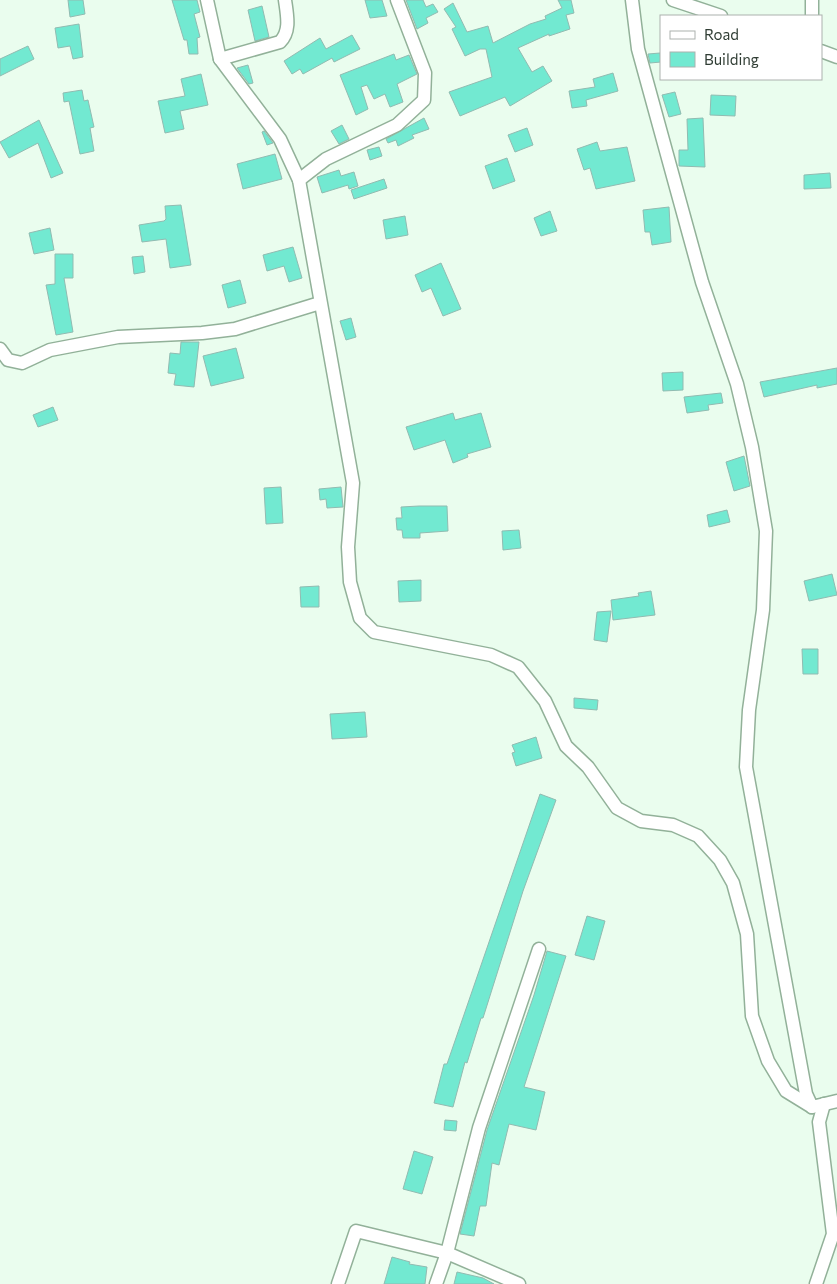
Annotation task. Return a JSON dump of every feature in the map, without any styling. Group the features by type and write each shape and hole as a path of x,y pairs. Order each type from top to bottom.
{"street":[{"path":"207,0 220,58 280,139 299,180 353,483 348,547 350,582 360,618 374,632 491,655 518,667 545,700 566,746 588,767 617,808 641,821 673,825 698,836 720,860 733,883 747,934 752,1016 768,1061 786,1091 818,1105 837,1100"},
{"path":"220,58 280,42 285,37 288,24 285,0"},
{"path":"299,180 326,159 397,124 424,100 425,73 397,0"},
{"path":"632,0 638,49 702,282 737,384 752,447 766,531 763,610 749,710 746,767 806,1094 818,1105 835,1234 816,1284"},
{"path":"673,0 718,15"},
{"path":"812,0 812,15"},
{"path":"822,51 837,57"},
{"path":"0,349 8,360 22,363 60,348 118,337 202,333 235,329 320,303"},
{"path":"436,1284 447,1252 479,1128 539,949"},
{"path":"338,1284 356,1231 447,1252 519,1284"}],"building":[{"path":"68,0 83,0 85,14 70,17"},
{"path":"172,0 197,0 200,12 194,14 200,37 197,38 198,54 189,54 187,40 184,40"},
{"path":"365,0 382,0 387,16 370,18"},
{"path":"406,0 423,0 426,7 433,4 438,12 426,18 428,23 417,29"},
{"path":"558,0 571,0 574,13 566,15 570,29 549,36 549,34 518,48 532,72 543,66 552,81 510,106 505,97 460,116 449,92 492,77 486,49 480,49 465,56 452,29 456,27 444,9 453,3 467,32 488,26 493,43 530,24 546,19 545,16 562,8"},
{"path":"262,6 269,37 255,41 248,10"},
{"path":"79,24 83,57 73,59 70,46 58,48 55,28"},
{"path":"352,35 360,49 334,62 332,58 303,74 300,69 292,74 284,61 320,38 326,49"},
{"path":"28,46 34,59 0,76 0,59"},
{"path":"660,53 660,62 650,63 648,54"},
{"path":"394,54 396,60 409,55 417,74 397,84 403,102 390,107 385,94 374,99 367,85 361,87 368,109 356,115 340,75"},
{"path":"248,65 253,83 249,84 237,68"},
{"path":"613,73 618,91 586,100 587,106 572,108 569,91 595,87 593,79"},
{"path":"201,74 208,105 180,111 184,129 165,133 158,101 185,96 181,79"},
{"path":"82,90 84,101 88,100 94,127 90,128 94,151 80,154 69,101 64,102 63,93"},
{"path":"675,92 681,114 669,117 662,95"},
{"path":"711,95 736,96 735,116 710,115"},
{"path":"424,118 429,129 412,135 414,138 398,146 396,140 388,143 386,139"},
{"path":"703,118 705,167 679,166 679,150 688,150 687,119"},
{"path":"39,120 63,173 51,178 38,143 9,158 0,142"},
{"path":"342,125 349,139 339,144 331,131"},
{"path":"527,128 533,145 515,152 508,135"},
{"path":"264,131 273,143 267,145 262,132"},
{"path":"597,142 600,151 627,147 635,181 596,189 590,168 584,170 577,149"},
{"path":"379,147 382,156 370,160 367,150"},
{"path":"275,154 282,179 243,189 237,164"},
{"path":"507,158 515,181 493,189 485,166"},
{"path":"339,170 341,176 354,172 358,186 349,189 348,185 322,193 317,177"},
{"path":"830,173 831,188 804,189 804,175"},
{"path":"384,179 387,188 354,199 351,190"},
{"path":"181,205 191,265 170,268 166,239 142,242 139,225 164,221 166,219 165,206"},
{"path":"669,207 671,242 652,245 650,232 645,232 643,210"},
{"path":"550,211 557,231 541,236 534,218"},
{"path":"405,216 408,235 386,239 383,220"},
{"path":"50,228 54,250 34,254 29,233"},
{"path":"293,247 302,278 289,282 284,266 267,271 263,255"},
{"path":"55,254 73,254 73,278 64,278 73,332 56,335 46,285 55,284"},
{"path":"143,256 145,272 134,274 132,257"},
{"path":"441,263 461,309 443,316 431,288 422,292 415,275"},
{"path":"240,280 246,303 228,308 222,285"},
{"path":"351,318 356,337 346,340 340,321"},
{"path":"181,342 199,342 194,387 174,385 176,374 168,373 170,353 180,354"},
{"path":"236,348 244,378 211,386 203,356"},
{"path":"837,368 837,384 817,388 817,385 764,397 760,382"},
{"path":"683,372 683,390 663,391 662,373"},
{"path":"721,393 723,403 708,405 709,410 687,413 684,397"},
{"path":"53,407 58,420 38,427 33,415"},
{"path":"453,413 455,420 481,413 491,447 467,454 468,457 453,463 445,440 414,450 406,427"},
{"path":"744,456 750,486 734,491 726,462"},
{"path":"281,487 283,523 266,524 264,488"},
{"path":"341,487 343,507 327,508 326,499 320,500 319,489"},
{"path":"447,506 448,531 420,533 420,538 403,538 402,530 397,530 396,518 402,518 401,507"},
{"path":"727,510 730,522 709,527 707,515"},
{"path":"519,530 521,548 503,550 502,531"},
{"path":"832,574 837,595 809,601 804,581"},
{"path":"421,580 421,601 399,602 398,581"},
{"path":"319,586 319,607 301,607 300,587"},
{"path":"651,591 655,615 613,620 611,600 639,596 638,593"},
{"path":"611,611 607,642 594,640 597,612"},
{"path":"802,649 818,649 818,674 803,674"},
{"path":"574,698 598,700 597,710 574,708"},
{"path":"365,712 367,737 332,739 330,714"},
{"path":"536,737 542,758 516,766 512,753 515,752 512,745"},
{"path":"540,794 556,800 523,891 483,1018 481,1018 467,1063 465,1062 453,1107 434,1103 444,1064 447,1064"},
{"path":"587,916 605,921 594,960 575,955"},
{"path":"547,951 566,956 524,1087 545,1092 536,1130 509,1124 499,1165 492,1163 486,1206 480,1206 474,1236 460,1234 487,1130 534,995"},
{"path":"445,1120 457,1121 456,1131 444,1130"},
{"path":"414,1151 433,1157 422,1194 403,1189"},
{"path":"392,1257 410,1262 409,1264 427,1267 425,1284 384,1284"},
{"path":"457,1272 483,1278 494,1284 454,1284"}]}
